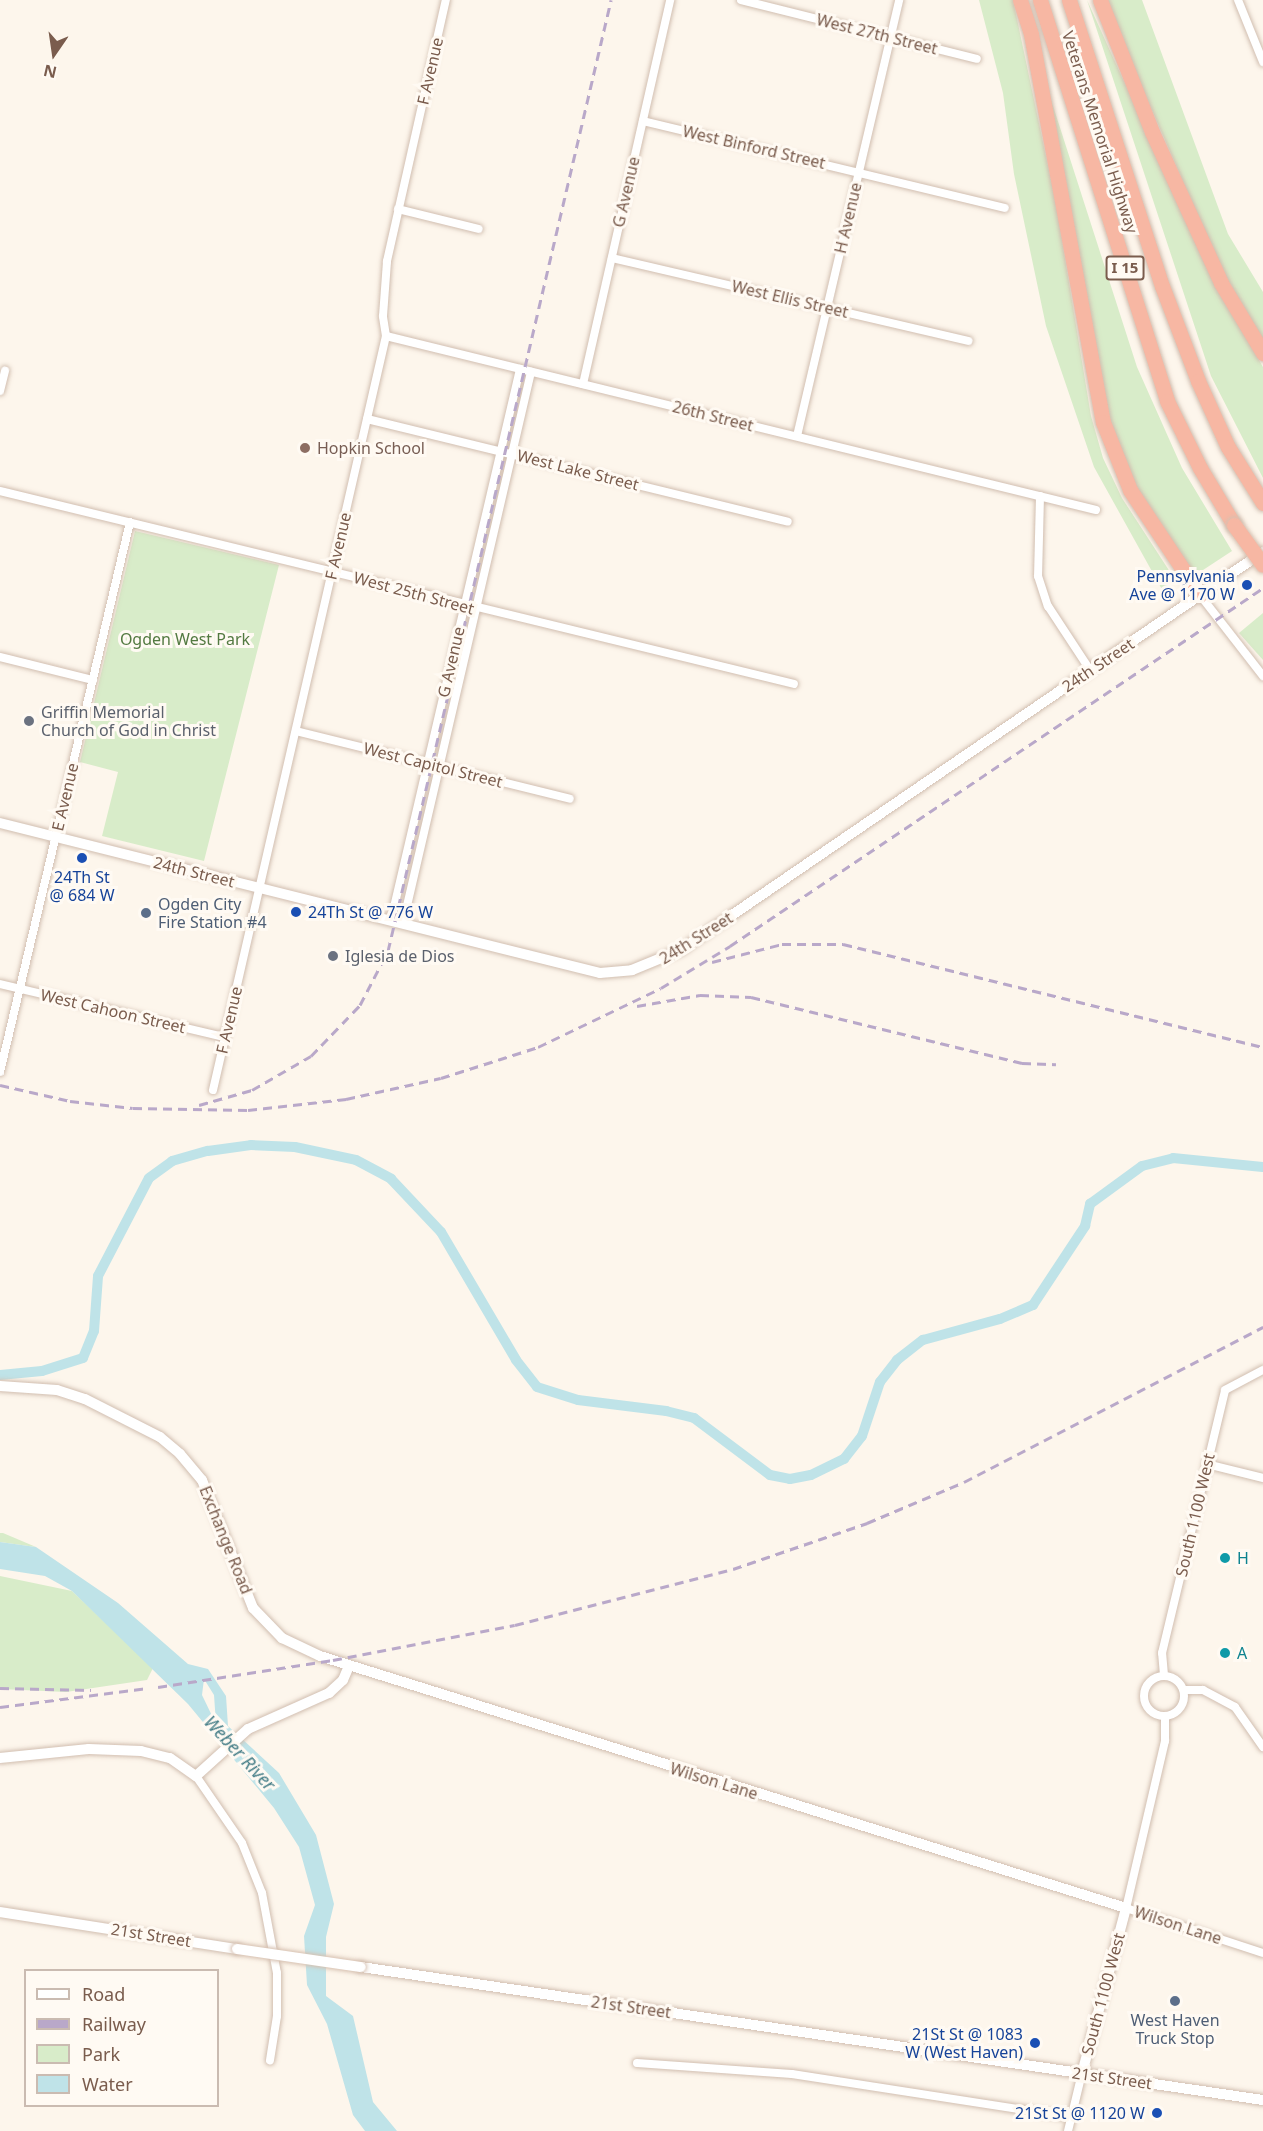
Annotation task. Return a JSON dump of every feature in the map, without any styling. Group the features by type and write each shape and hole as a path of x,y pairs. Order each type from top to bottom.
{"highway":[{"path":"1020,0 1033,45 1103,422 1130,490 1200,596"},
{"name":"Veterans Memorial Highway","path":"1040,0 1167,401 1200,468 1234,525 1263,565"},
{"name":"Veterans Memorial Highway","path":"1069,0 1162,286 1198,381 1228,447 1263,503"},
{"path":"1100,0 1152,132 1201,240 1221,283 1263,353"}],"main road":[{"name":"24th Street","path":"0,823 600,973 653,964 706,933 1263,552"},
{"name":"Exchange Road","path":"0,1386 57,1390 85,1399 160,1437 202,1480 237,1576 254,1608 282,1638 349,1666"},
{"path":"0,1758 89,1749 141,1751 170,1758 196,1776 248,1729 329,1693 343,1680 349,1666"},
{"name":"Wilson Lane","path":"349,1666 1126,1908"},
{"name":"South 1100 West","path":"1082,2073 1126,1908"},
{"name":"21st Street","path":"0,1912 1263,2100"}],"street":[{"name":"F Avenue","path":"213,1090 386,336 383,316 387,261 446,0"},
{"name":"G Avenue","path":"583,384 670,0"},
{"name":"West 27th Street","path":"741,0 977,59"},
{"name":"H Avenue","path":"797,436 899,0"},
{"path":"1238,0 1263,62"},
{"name":"West Binford Street","path":"643,121 1005,208"},
{"path":"398,209 479,229"},
{"name":"West Ellis Street","path":"612,258 968,341"},
{"name":"26th Street","path":"386,336 1096,510"},
{"name":"G Avenue","path":"391,920 520,369"},
{"path":"0,391 5,370"},
{"name":"G Avenue","path":"403,923 531,372"},
{"name":"West Lake Street","path":"367,419 788,522"},
{"name":"West 25th Street","path":"0,490 475,609 794,684"},
{"path":"1040,496 1038,576 1048,606 1090,670"},
{"name":"E Avenue","path":"0,1072 130,522"},
{"path":"1200,596 1263,676"},
{"path":"0,657 93,680"},
{"name":"West Capitol Street","path":"296,731 570,799"},
{"name":"West Cahoon Street","path":"0,984 225,1037"},
{"name":"South 1100 West","path":"1164,1675 1162,1653 1225,1390 1263,1370"},
{"path":"1207,1464 1263,1478"},
{"path":"1164,1675 1175,1678 1184,1690 1182,1705 1165,1716 1149,1709 1144,1696 1148,1682 1164,1675"},
{"path":"1184,1690 1203,1690 1235,1707 1263,1748"},
{"name":"South 1100 West","path":"1126,1908 1165,1741 1165,1716"},
{"path":"196,1776 242,1843 265,1903 277,1973 277,2016 270,2060"},
{"name":"Wilson Lane","path":"1126,1908 1263,1953"},
{"path":"637,2063 792,2074 1071,2117"},
{"name":"South 1100 West","path":"1068,2131 1082,2073"}],"green space":[{"path":"979,0 1013,0 1056,204 1091,416 1103,458 1122,498 1172,575 1173,580 1164,593 1094,467 1046,326 1014,174 1003,93"},
{"path":"1087,0 1220,293 1263,367 1263,478 1211,376"},
{"path":"1104,0 1142,0 1228,234 1263,292 1263,343 1219,264"},
{"path":"1045,81 1137,367 1182,468 1232,551 1200,572 1191,572 1131,479 1108,415"},
{"name":"Ogden West Park","path":"135,531 279,565 204,861 102,836 118,772 80,762"},
{"path":"1263,613 1263,660 1239,633"},
{"path":"0,1533 3,1533 36,1547 0,1542"},
{"path":"0,1576 72,1591 153,1668 147,1680 66,1692 0,1689"}],"water":[{"name":"Weber River","path":"0,1542 36,1547 118,1603 188,1664 208,1669 226,1696 228,1726 279,1773 316,1835 334,1904 326,1937 326,1996 353,2016 373,2102 397,2131 365,2131 353,2115 327,2024 307,1985 304,1936 315,1905 299,1847 274,1808 188,1704 72,1591 45,1576 0,1569","holes":["204,1679 214,1695 216,1724 202,1695"]}],"waterway":[{"path":"0,1375 42,1371 83,1358 94,1331 98,1276 149,1178 172,1161 208,1151 251,1145 295,1147 356,1160 391,1179 441,1232 516,1360 537,1387 578,1400 666,1411 694,1418 770,1475 790,1479 811,1475 844,1459 862,1436 880,1382 897,1360 923,1340 1000,1319 1033,1305 1085,1226 1090,1204 1142,1166 1173,1158 1263,1167"}],"railway":[{"path":"199,1105 252,1090 311,1056 360,1005 388,951 611,0"},
{"path":"0,1085 70,1101 133,1108 248,1110 346,1099 441,1078 538,1047 661,988 730,946 1263,588"},
{"path":"712,962 782,944 843,944 1263,1047"},
{"path":"637,1006 700,995 751,997 1022,1063 1056,1064"},
{"path":"158,1687 333,1660 515,1625 733,1569 867,1523 964,1482 1263,1327"},
{"path":"0,1688 91,1690"},
{"path":"0,1707 148,1688"}],"place":[{"name":"Hopkin School","path":"305,448"},
{"name":"Pennsylvania Ave @ 1170 W","path":"1247,585"},
{"name":"Griffin Memorial Church of God in Christ","path":"29,721"},
{"name":"24Th St @ 684 W","path":"82,858"},
{"name":"24Th St @ 776 W","path":"296,912"},
{"name":"Ogden City Fire Station #4","path":"146,913"},
{"name":"Iglesia de Dios","path":"333,956"},
{"name":"H","path":"1225,1558"},
{"name":"A","path":"1225,1653"},
{"name":"West Haven Truck Stop","path":"1175,2001"},
{"name":"21St St @ 1083 W (West Haven)","path":"1035,2043"},
{"name":"21St St @ 1120 W","path":"1157,2113"}]}
